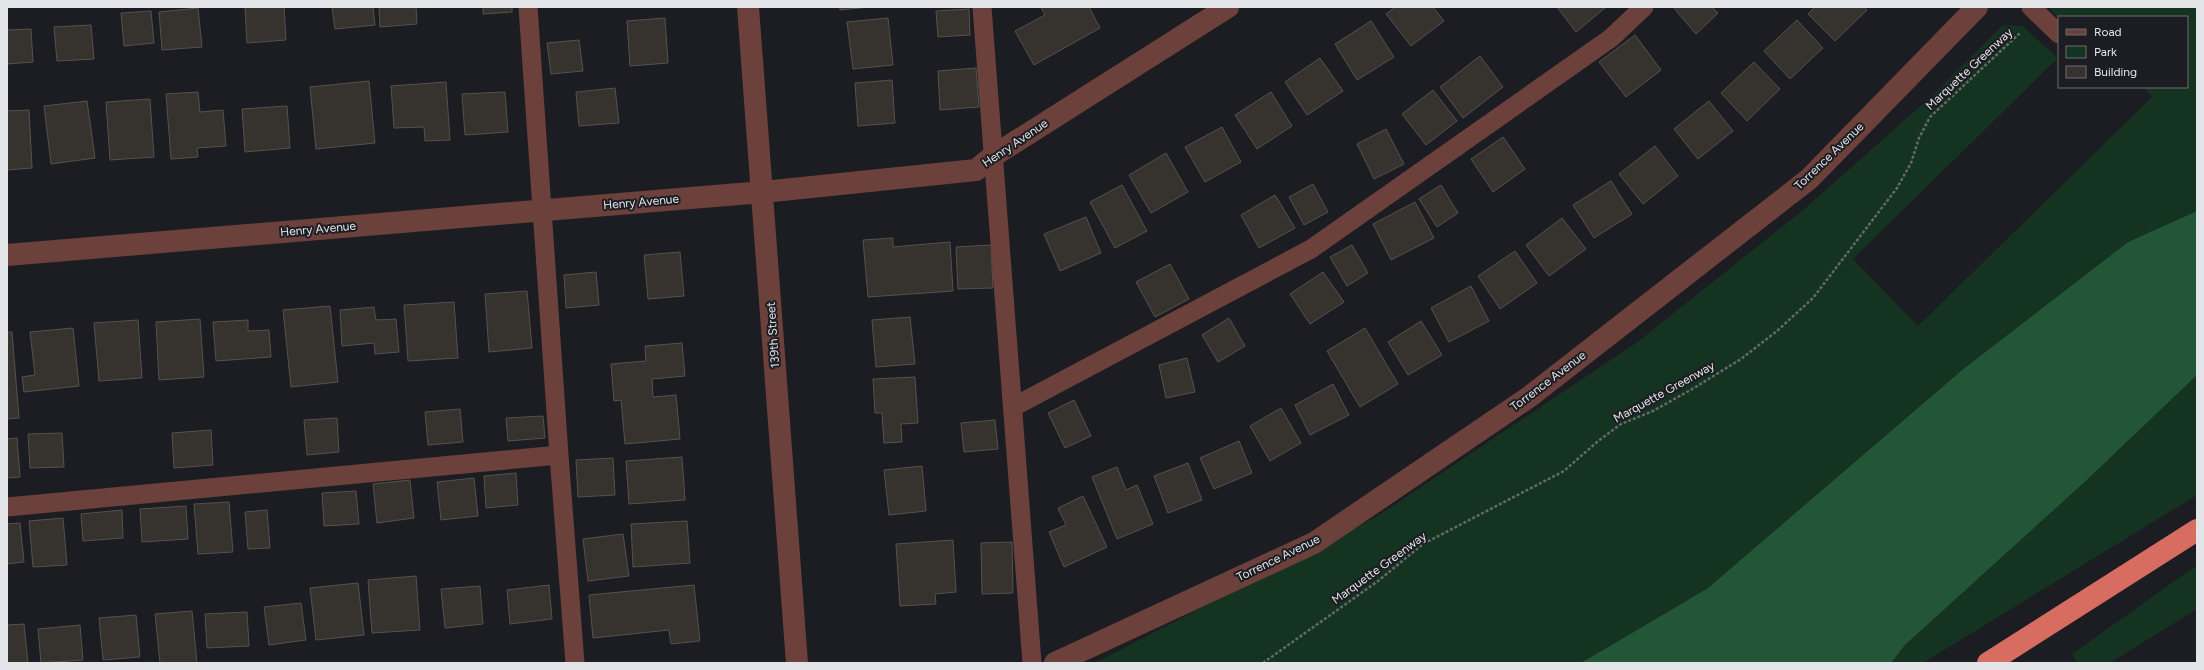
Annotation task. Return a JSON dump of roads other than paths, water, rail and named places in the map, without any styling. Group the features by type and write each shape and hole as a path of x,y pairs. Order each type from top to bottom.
{"highway":[{"path":"1988,663 2197,530"}],"street":[{"name":"139th Street","path":"748,7 797,663"},
{"name":"Henry Avenue","path":"7,255 763,192 976,170 993,156 1228,7"},
{"name":"Torrence Avenue","path":"1055,663 1314,543 1529,397 1809,179 1977,7"}],"lane":[{"path":"528,7 575,663"},
{"path":"982,7 1032,663"},
{"path":"1012,407 1312,249 1611,38 1644,7"},
{"path":"2036,11 2058,33"},
{"path":"7,507 559,455"}]}
